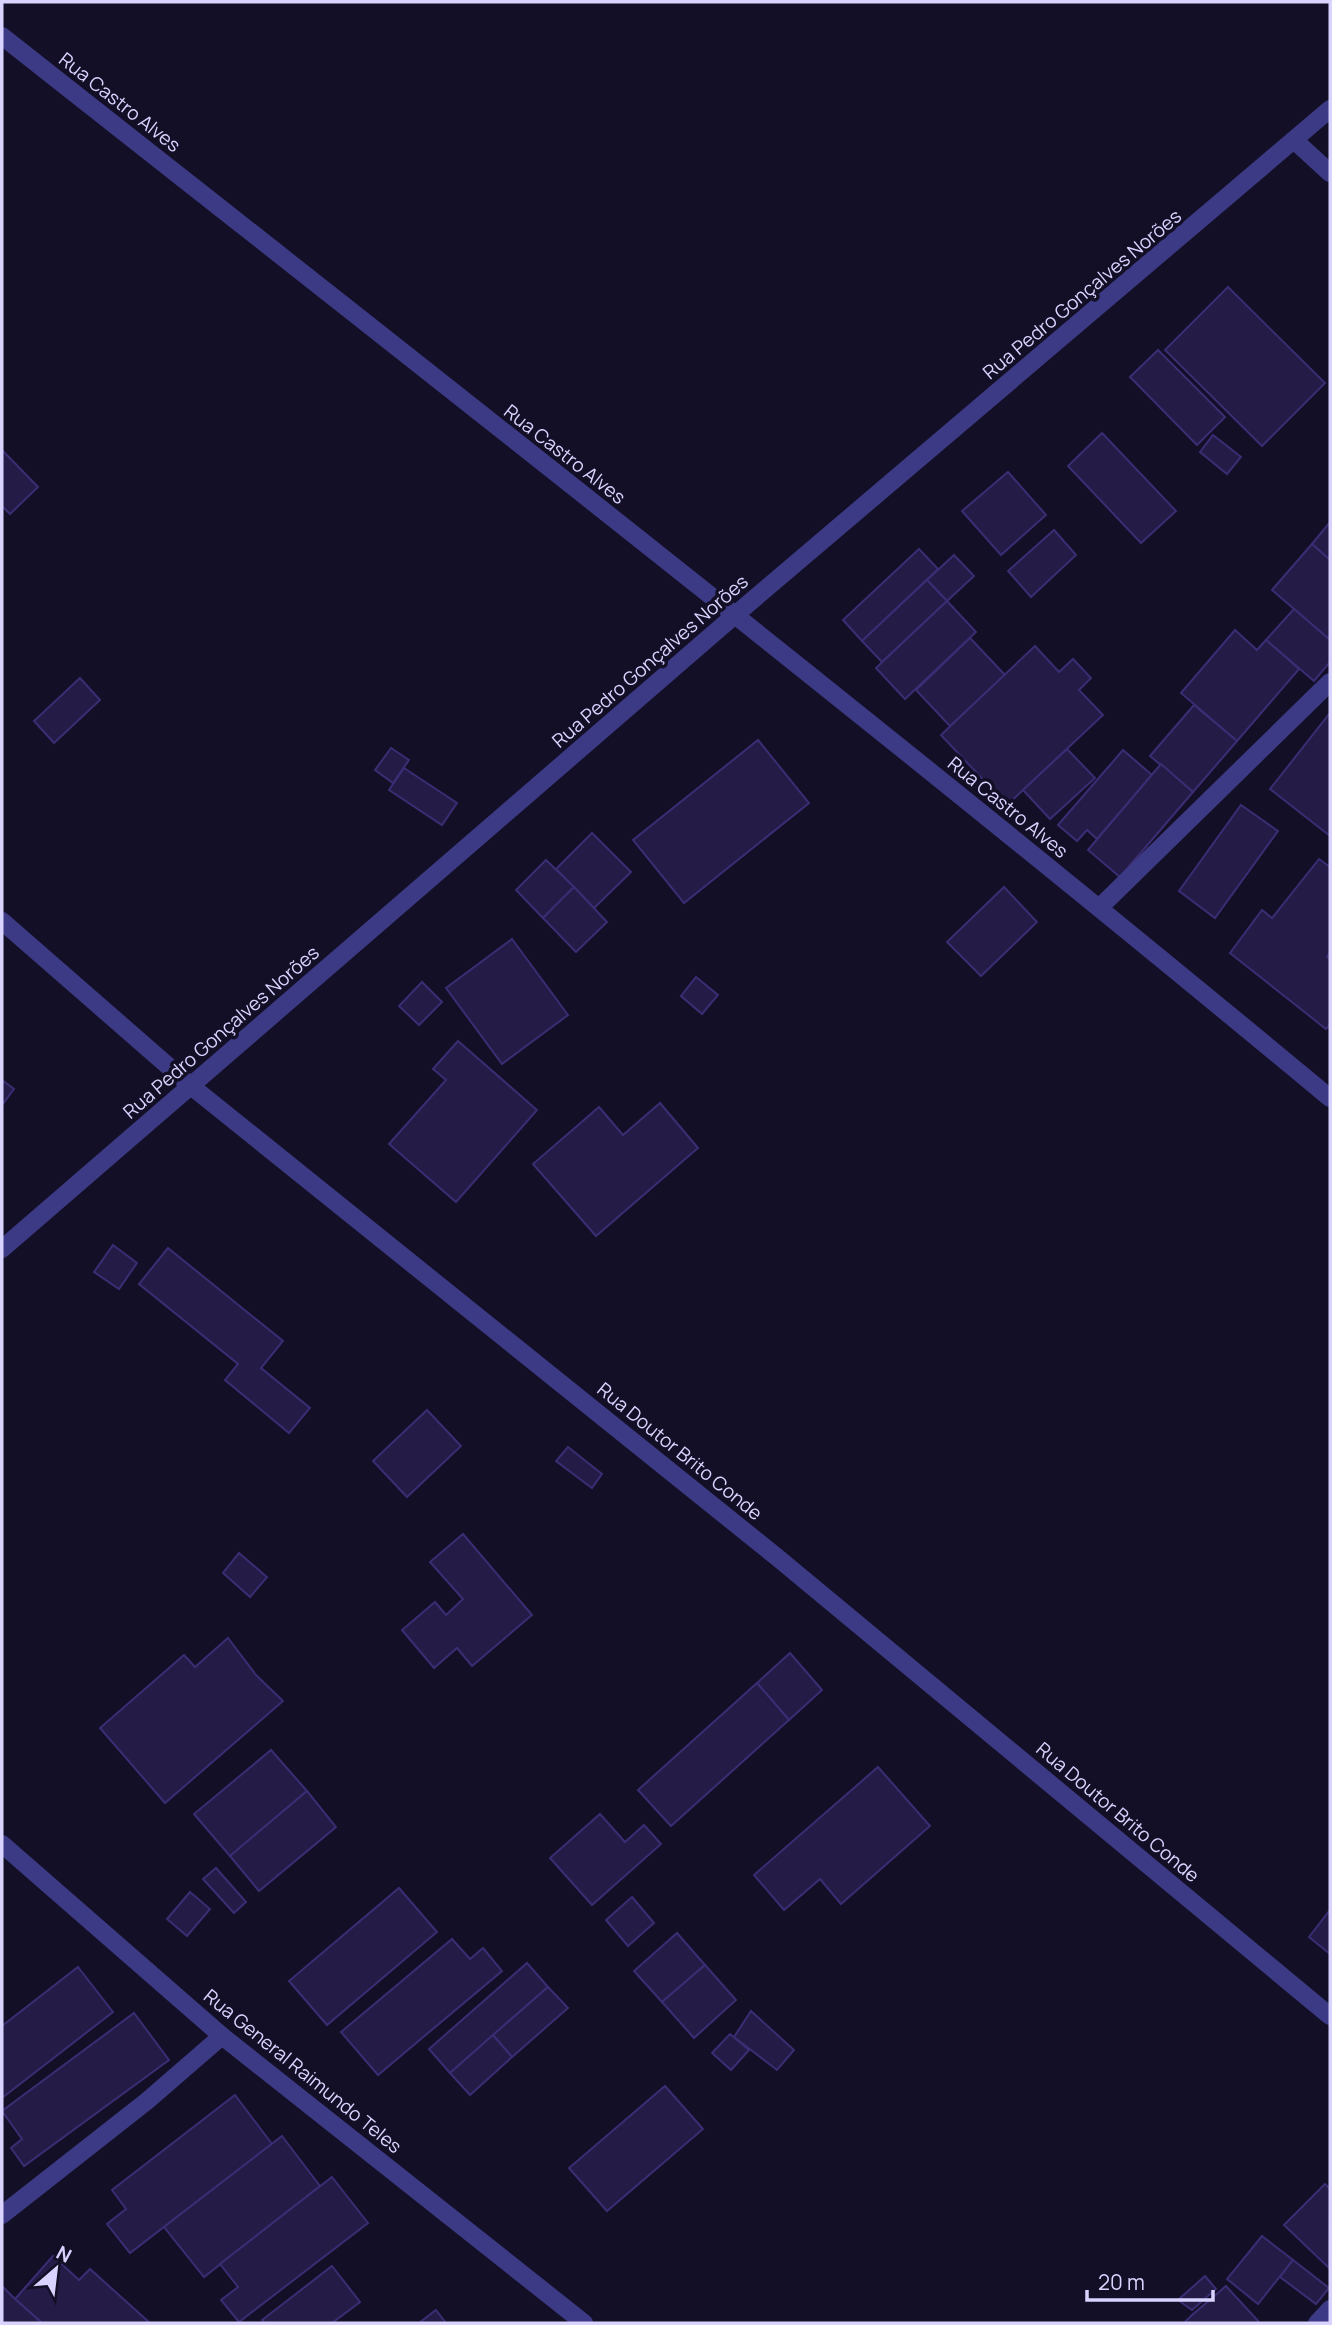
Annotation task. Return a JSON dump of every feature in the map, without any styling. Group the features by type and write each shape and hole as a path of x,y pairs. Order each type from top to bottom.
{"street":[{"name":"Rua Castro Alves","path":"2,36 735,615 1100,907 1330,1098"},
{"name":"Rua Pedro Gonçalves Norões","path":"2,1249 735,615 1330,109"},
{"path":"1294,141 1330,173"},
{"path":"1100,907 1330,682"},
{"name":"Rua Doutor Brito Conde","path":"2,921 191,1086 768,1550 1330,2016"},
{"name":"Rua General Raimundo Teles","path":"2,1844 222,2036 584,2323"},
{"path":"2,2214 147,2101 222,2036"},
{"path":"1317,2323 1330,2309"}],"building":[{"path":"1228,287 1325,383 1262,446 1165,350"},
{"path":"1158,350 1225,417 1197,445 1130,377"},
{"path":"1102,433 1176,511 1141,543 1068,466"},
{"path":"1213,435 1241,457 1227,474 1200,452"},
{"path":"2,450 38,487 10,514 2,506"},
{"path":"1008,472 1046,515 1001,555 962,511"},
{"path":"1330,522 1330,560 1312,544"},
{"path":"1054,530 1076,555 1031,597 1008,571"},
{"path":"1312,544 1330,560 1330,640 1272,590"},
{"path":"919,549 938,569 862,641 843,620"},
{"path":"954,555 974,576 947,601 927,580"},
{"path":"927,580 947,601 882,662 862,641"},
{"path":"947,601 976,632 905,699 876,668"},
{"path":"1294,609 1330,640 1330,662 1314,681 1266,640"},
{"path":"1235,630 1257,650 1266,640 1299,669 1237,741 1181,693"},
{"path":"970,638 1005,675 950,726 916,690"},
{"path":"1035,646 1059,672 1073,659 1091,678 1079,690 1103,715 1007,805 941,735"},
{"path":"80,678 100,700 54,743 34,721"},
{"path":"1194,705 1237,741 1193,792 1150,756"},
{"path":"1330,713 1330,836 1270,789"},
{"path":"758,740 809,803 684,903 633,840"},
{"path":"391,748 409,760 393,783 375,770"},
{"path":"1067,749 1095,778 1050,819 1023,790"},
{"path":"1123,750 1152,775 1097,839 1087,830 1077,841 1058,825"},
{"path":"1161,764 1193,792 1120,877 1088,850"},
{"path":"404,768 457,803 442,825 389,790"},
{"path":"1241,805 1278,831 1215,918 1179,891"},
{"path":"592,833 631,872 594,908 556,869"},
{"path":"1319,859 1330,867 1330,952 1327,957 1330,959 1330,1024 1326,1029 1230,953 1262,910 1272,918"},
{"path":"546,860 574,887 543,918 516,890"},
{"path":"574,887 607,922 576,952 543,918"},
{"path":"1004,887 1037,922 981,976 947,942"},
{"path":"512,939 568,1015 502,1064 446,988"},
{"path":"696,977 718,995 702,1014 681,996"},
{"path":"422,982 442,1002 419,1025 399,1006"},
{"path":"458,1041 537,1110 456,1202 389,1144 446,1080 433,1069"},
{"path":"2,1080 14,1089 2,1105"},
{"path":"660,1103 698,1148 596,1236 533,1164 599,1107 623,1135"},
{"path":"113,1245 137,1263 119,1289 94,1272"},
{"path":"168,1248 283,1341 261,1368 310,1408 289,1433 225,1380 238,1364 139,1284"},
{"path":"427,1410 461,1446 407,1497 373,1461"},
{"path":"568,1447 602,1474 592,1488 556,1461"},
{"path":"463,1534 532,1615 472,1666 457,1648 434,1668 402,1630 435,1602 446,1615 463,1599 430,1562"},
{"path":"239,1553 267,1577 250,1597 223,1573"},
{"path":"228,1638 256,1675 283,1701 165,1803 100,1728 184,1655 195,1667"},
{"path":"790,1653 822,1690 789,1720 757,1683"},
{"path":"757,1683 789,1720 671,1826 638,1790"},
{"path":"271,1750 307,1791 230,1856 194,1814"},
{"path":"878,1767 930,1826 841,1904 820,1879 784,1910 754,1875"},
{"path":"307,1791 336,1827 259,1891 230,1856"},
{"path":"600,1814 625,1842 644,1825 661,1844 592,1905 550,1858"},
{"path":"216,1868 246,1902 234,1913 203,1879"},
{"path":"399,1888 437,1932 327,2025 289,1981"},
{"path":"190,1892 210,1909 187,1936 167,1919"},
{"path":"632,1897 654,1923 628,1946 606,1920"},
{"path":"1330,1910 1330,1954 1309,1937"},
{"path":"677,1933 705,1965 662,2002 634,1971"},
{"path":"452,1939 470,1959 483,1948 502,1971 378,2075 341,2032"},
{"path":"527,1963 548,1987 450,2073 429,2049"},
{"path":"705,1965 736,2000 694,2038 662,2002"},
{"path":"78,1967 113,2012 2,2098 2,2026"},
{"path":"548,1987 568,2008 512,2057 493,2035"},
{"path":"751,2011 794,2050 777,2070 734,2037"},
{"path":"134,2013 169,2060 24,2166 11,2148 22,2139 2,2111"},
{"path":"730,2034 749,2050 731,2070 712,2053"},
{"path":"493,2035 512,2057 470,2095 450,2073"},
{"path":"665,2086 703,2129 607,2211 569,2168"},
{"path":"235,2095 272,2144 130,2253 107,2224 126,2209 112,2190"},
{"path":"282,2136 320,2186 204,2277 164,2227"},
{"path":"332,2177 368,2223 239,2322 221,2300 238,2287 220,2264"},
{"path":"1325,2184 1330,2189 1329,2268 1284,2225"},
{"path":"1262,2236 1293,2260 1258,2304 1227,2279"},
{"path":"53,2256 79,2280 90,2269 150,2323 42,2323 15,2299"},
{"path":"1293,2260 1329,2288 1316,2304 1280,2277"},
{"path":"332,2266 360,2302 332,2323 265,2323 262,2320"},
{"path":"1205,2276 1216,2289 1192,2310 1178,2300"},
{"path":"2,2286 15,2299 42,2323 2,2323"},
{"path":"1226,2286 1260,2323 1184,2323 1192,2315"},
{"path":"436,2310 446,2323 419,2323"}]}
